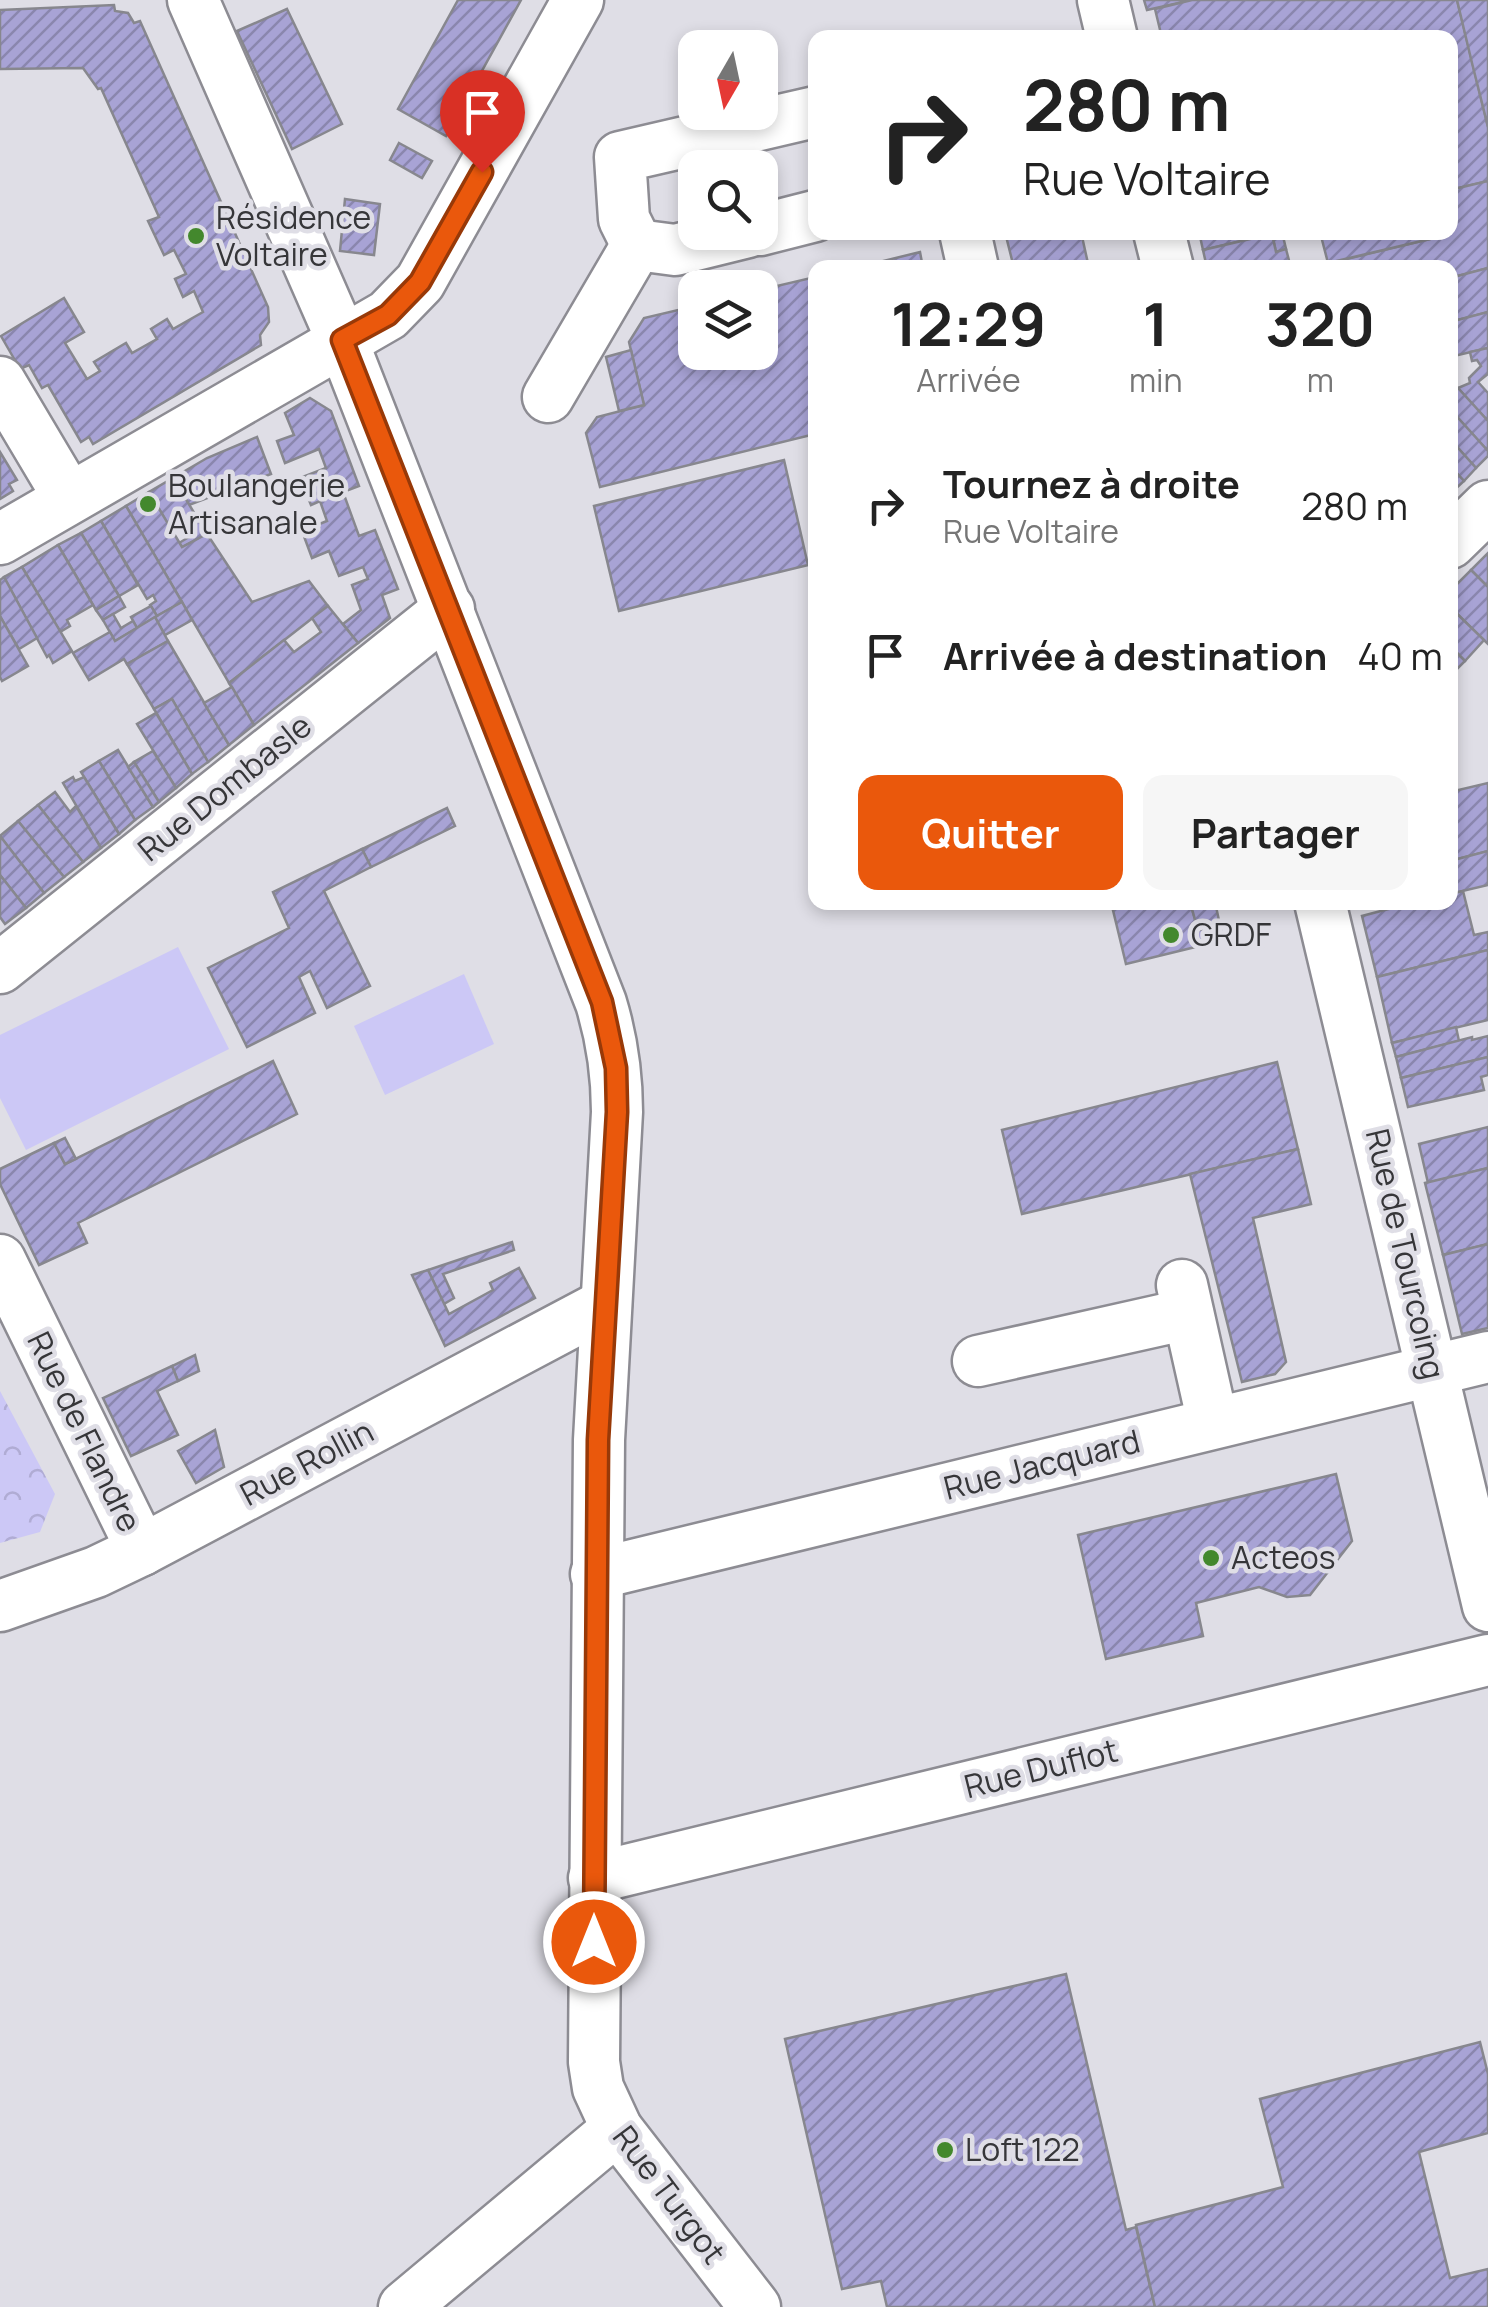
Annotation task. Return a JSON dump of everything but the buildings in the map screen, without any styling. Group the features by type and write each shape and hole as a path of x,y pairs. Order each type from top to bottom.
{"street":[{"path":"0,539 388,315 420,282 578,0"},
{"path":"1103,0 1110,30"},
{"name":"Rue Turgot","path":"209,6 449,609 602,1002 609,1030 616,1068 617,1112 598,1440 594,2062 598,2088 617,2130 755,2307"},
{"path":"636,245 624,219 620,157 808,114"},
{"path":"778,225 808,218"},
{"path":"636,245 678,249"},
{"path":"548,397 636,245"},
{"path":"0,382 70,498"},
{"path":"1458,535 1488,506"},
{"name":"Rue Dombasle","path":"0,968 449,609"},
{"name":"Rue de Tourcoing","path":"1322,910 1488,1606"},
{"name":"Rue de Flandre","path":"0,1260 142,1550"},
{"path":"978,1362 1185,1299 1210,1407"},
{"name":"Rue Rollin","path":"0,1606 96,1572 142,1550 606,1304"},
{"name":"Rue Jacquard","path":"596,1574 1210,1407 1433,1370 1488,1357"},
{"name":"Rue Duflot","path":"594,1878 1488,1660"},
{"path":"404,2307 617,2130"}],"green space":[{"path":"178,947 229,1049 26,1150 0,1098 0,1035"},
{"path":"464,974 494,1044 385,1095 354,1026"},
{"path":"0,1391 55,1494 40,1532 0,1543"}],"place":[{"name":"Résidence Voltaire","path":"196,236"},
{"name":"Boulangerie Artisanale","path":"148,504"},
{"name":"GRDF","path":"1171,935"},
{"name":"Acteos","path":"1211,1558"},
{"name":"Loft 122","path":"945,2150"}],"route":[{"path":"482,172 420,282 404,302 342,340 602,1002 616,1068 617,1112 598,1440 594,1942"}]}
